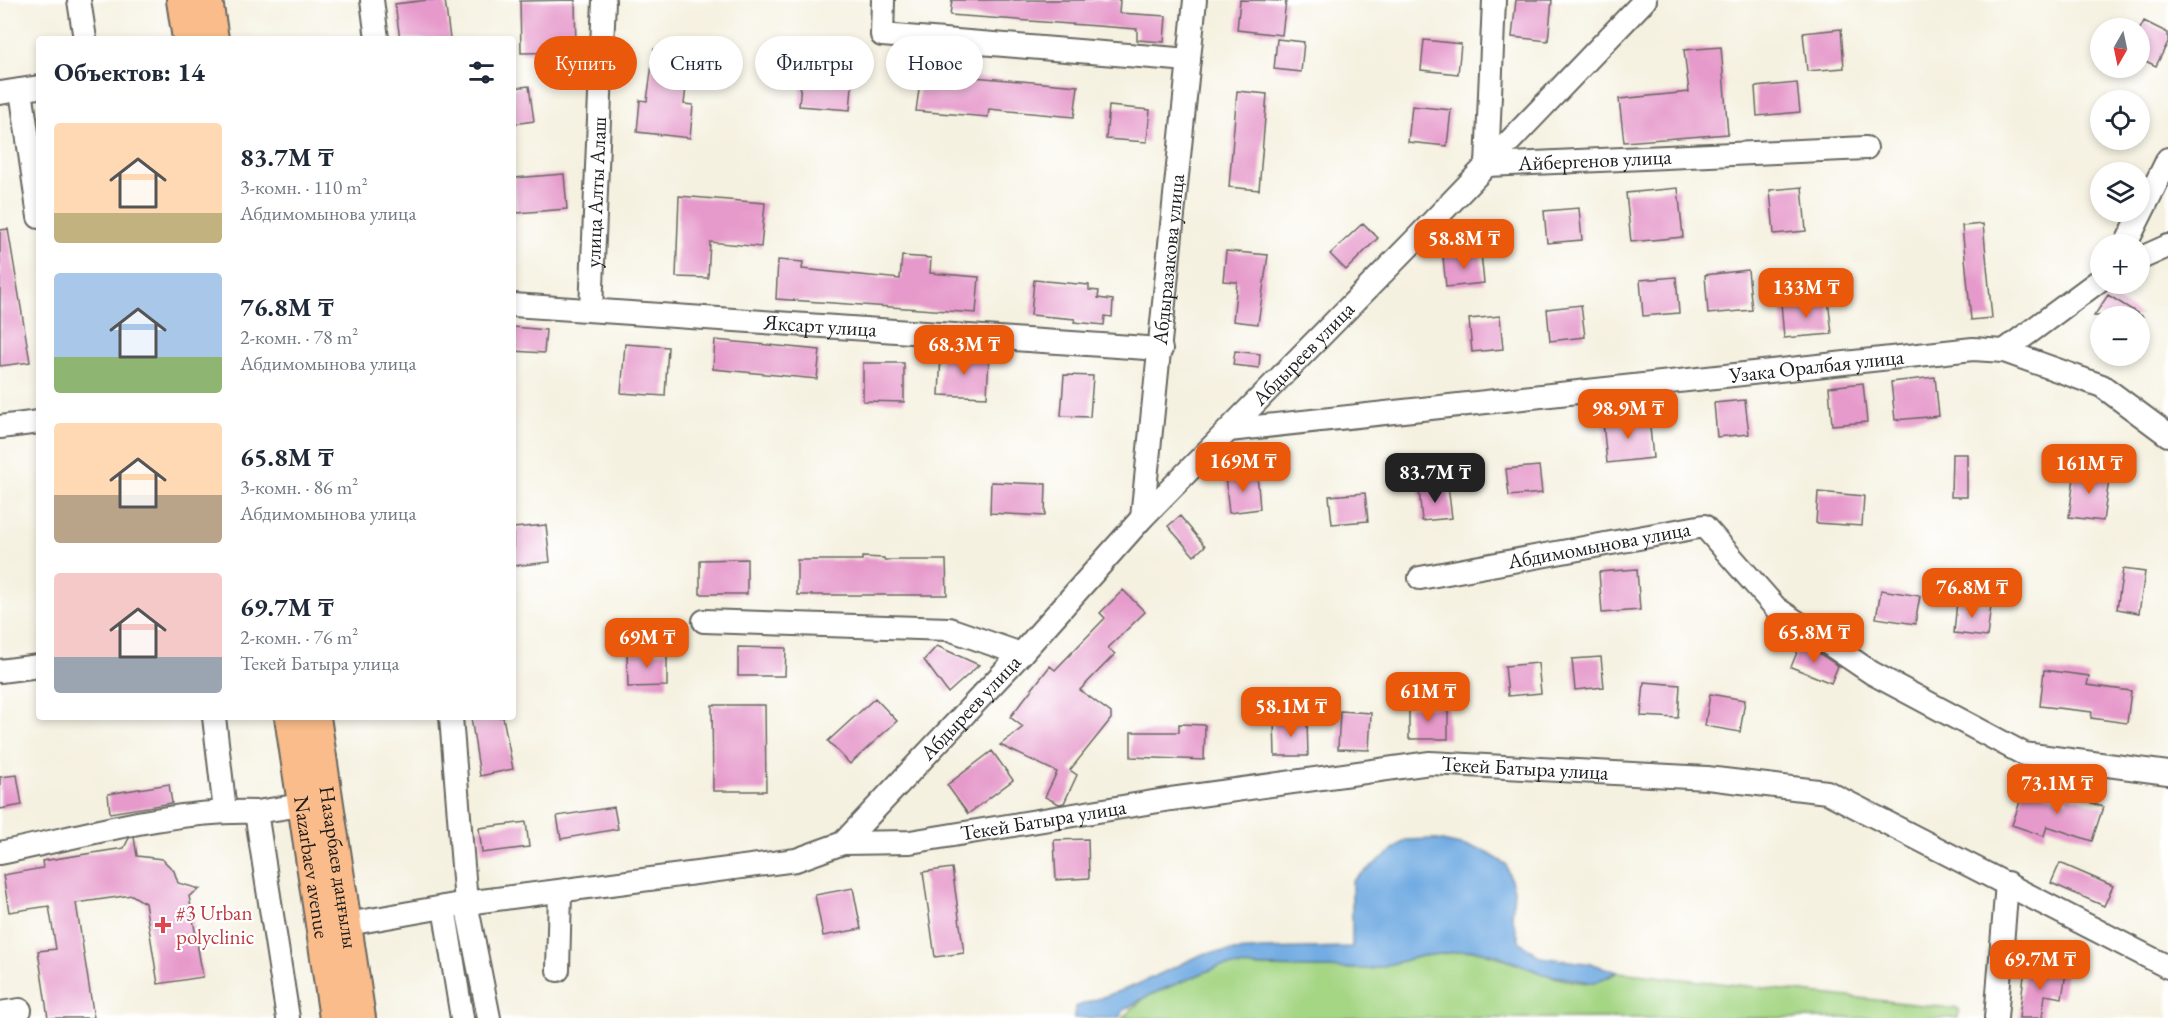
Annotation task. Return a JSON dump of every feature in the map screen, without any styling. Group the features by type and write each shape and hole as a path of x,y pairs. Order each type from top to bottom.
{"main road":[{"path":"181,0 187,36"},
{"path":"208,0 214,36"},
{"name":"Nazarbaev avenue","path":"289,720 302,805 334,926 334,1018"},
{"name":"Назарбаев даңғылы","path":"316,720 334,926 361,1018"}],"street":[{"path":"79,0 85,36"},
{"path":"372,0 377,36"},
{"name":"улица Алты Алаш","path":"591,310 604,0"},
{"path":"883,0 882,35 1189,60"},
{"name":"Абдыразакова улица","path":"1142,518 1195,0"},
{"name":"Айбергенов улица","path":"1494,0 1487,165 1866,148"},
{"name":"Абдыреев улица","path":"843,843 1021,654 1142,518 1487,165 1636,5"},
{"path":"20,90 36,197"},
{"path":"2131,234 2168,159"},
{"path":"2150,254 2168,246"},
{"path":"2004,351 2090,287"},
{"name":"Яксарт улица","path":"516,305 1161,349"},
{"name":"Узака Оралбая улица","path":"1228,430 1974,349 2004,351 2102,386 2168,435"},
{"path":"0,427 36,422"},
{"name":"Абдимомынова улица","path":"1420,578 1704,526 1776,608 1872,673 2024,754 2168,772"},
{"path":"704,621 949,629 1021,654"},
{"path":"0,671 36,666"},
{"path":"214,720 225,811"},
{"path":"451,720 455,905 462,1018"},
{"name":"Текей Батыра улица","path":"843,843 910,843 1171,799 1430,763 1707,778 1827,792 2168,967"},
{"path":"0,854 134,825 225,811 256,812 302,805"},
{"path":"256,812 288,1018"},
{"path":"334,926 455,905 796,860 843,843"},
{"path":"1996,1018 2007,883"},
{"path":"558,970 560,892"},
{"path":"455,905 489,1018"}],"green space":[{"path":"1473,950 1547,975 1577,982 1595,983 1618,972 1959,1009 1958,1018 1122,1018 1147,996 1220,966 1371,969 1422,956"}],"water":[{"path":"1433,839 1483,850 1506,864 1514,890 1512,917 1520,942 1540,957 1593,964 1618,972 1594,983 1543,974 1497,955 1473,950 1422,956 1371,969 1220,966 1147,996 1124,1010 1118,1018 1074,1018 1075,1007 1136,985 1205,953 1352,947 1352,881 1406,840"}],"building":[{"path":"445,0 450,36 400,36 395,4"},
{"path":"575,0 576,36 534,36 534,53 521,53 520,1"},
{"path":"952,0 1120,0 1119,13 1166,16 1164,42 1137,40 1137,29 950,15"},
{"path":"1240,0 1286,1 1282,35 1237,30"},
{"path":"1516,0 1552,0 1548,41 1512,37"},
{"path":"2150,24 2168,33 2168,42 2156,66 2150,63"},
{"path":"1841,29 1844,68 1807,71 1803,33"},
{"path":"1277,39 1304,42 1301,72 1274,69"},
{"path":"1424,40 1461,44 1458,74 1421,70"},
{"path":"1721,47 1728,134 1624,142 1619,99 1689,92 1684,50"},
{"path":"983,78 1078,86 1074,117 989,109 988,117 916,111 919,90 983,90"},
{"path":"1797,83 1800,112 1757,116 1755,87"},
{"path":"529,86 534,121 516,124 516,88"},
{"path":"649,86 649,90 686,90 684,104 693,105 690,138 637,132 640,100 647,101"},
{"path":"800,90 852,90 850,110 799,106"},
{"path":"1237,91 1267,94 1259,190 1229,187"},
{"path":"1109,106 1150,110 1147,142 1106,139"},
{"path":"1412,106 1451,110 1447,146 1408,142"},
{"path":"564,174 567,209 517,213 516,178"},
{"path":"1802,187 1806,231 1774,234 1770,190"},
{"path":"1678,188 1683,237 1631,242 1626,193"},
{"path":"679,196 765,203 761,247 710,242 708,278 676,277"},
{"path":"1579,208 1582,240 1547,243 1544,211"},
{"path":"1363,223 1378,238 1346,270 1330,254"},
{"path":"1983,224 1992,318 1971,320 1962,226"},
{"path":"8,229 30,362 0,366 0,230"},
{"path":"1226,251 1268,255 1258,324 1233,321 1237,282 1223,281"},
{"path":"1481,253 1484,283 1446,287 1443,257"},
{"path":"902,256 931,258 930,273 979,277 976,313 776,299 778,260 803,262 802,269 900,279"},
{"path":"1748,270 1752,310 1708,314 1705,275"},
{"path":"1676,277 1679,313 1643,316 1640,280"},
{"path":"1034,280 1089,285 1089,290 1099,291 1098,298 1113,300 1112,317 1105,316 1104,325 1074,322 1075,319 1031,315"},
{"path":"2108,295 2126,306 2101,306"},
{"path":"1828,299 1832,334 1784,338 1781,303"},
{"path":"1581,305 1585,337 1550,341 1547,309"},
{"path":"1500,316 1503,349 1472,352 1469,319"},
{"path":"516,327 546,330 544,353 516,351"},
{"path":"715,340 820,350 817,379 713,369"},
{"path":"625,344 668,347 665,396 621,393"},
{"path":"1235,351 1260,354 1259,368 1233,365"},
{"path":"941,354 989,356 987,397 939,395"},
{"path":"863,363 904,363 904,402 863,401"},
{"path":"1064,375 1093,376 1090,417 1061,416"},
{"path":"1935,377 1939,416 1895,420 1891,382"},
{"path":"1863,383 1867,422 1832,425 1829,387"},
{"path":"1745,400 1749,434 1717,437 1714,403"},
{"path":"1649,417 1653,458 1607,463 1603,422"},
{"path":"1952,454 1967,454 1967,497 1951,497"},
{"path":"1539,466 1542,493 1509,496 1506,469"},
{"path":"2075,469 2110,473 2103,521 2069,517"},
{"path":"1257,473 1260,509 1229,513 1225,476"},
{"path":"991,482 1046,484 1045,516 990,513"},
{"path":"1448,486 1452,518 1422,521 1419,489"},
{"path":"1818,492 1864,496 1862,526 1816,523"},
{"path":"1365,493 1368,521 1332,524 1329,496"},
{"path":"1180,516 1205,546 1194,556 1168,526"},
{"path":"546,525 550,562 516,566 516,528"},
{"path":"862,557 884,558 884,560 946,560 947,595 797,595 797,560 862,560"},
{"path":"747,559 747,594 700,594 700,560"},
{"path":"1637,569 1640,610 1602,613 1599,572"},
{"path":"2123,569 2145,572 2139,613 2117,609"},
{"path":"1123,590 1145,612 1108,648 1115,654 1080,690 1111,713 1111,719 1070,770 1077,775 1064,803 1059,804 1045,797 1057,772 1000,745 1023,727 1010,717 1050,666 1055,670 1105,618 1100,613"},
{"path":"1881,590 1920,596 1915,624 1876,618"},
{"path":"1957,601 1991,605 1987,637 1954,633"},
{"path":"1800,645 1817,652 1838,666 1831,683 1791,667"},
{"path":"937,646 979,665 948,693 924,660"},
{"path":"738,647 786,648 785,676 738,676"},
{"path":"667,652 667,686 628,687 627,653"},
{"path":"1601,657 1604,687 1575,690 1572,659"},
{"path":"1538,663 1541,693 1508,696 1505,666"},
{"path":"2044,670 2089,676 2087,685 2131,691 2127,723 2091,718 2092,712 2040,706"},
{"path":"1644,682 1680,685 1678,718 1641,716"},
{"path":"1710,694 1745,700 1740,732 1705,726"},
{"path":"875,698 897,721 850,764 828,741"},
{"path":"712,705 765,705 766,791 713,791"},
{"path":"1409,707 1448,707 1448,739 1409,739"},
{"path":"1340,711 1371,713 1369,750 1338,749"},
{"path":"471,720 504,720 513,769 480,776"},
{"path":"1307,720 1308,756 1275,756 1274,721"},
{"path":"1179,724 1205,725 1204,760 1131,757 1131,732 1179,732"},
{"path":"992,751 1013,780 968,814 947,785"},
{"path":"17,775 22,805 0,809 0,777"},
{"path":"169,784 172,803 110,813 108,794"},
{"path":"2025,787 2066,801 2068,795 2103,807 2092,841 2047,826 2044,836 2012,825"},
{"path":"614,807 618,829 561,839 557,816"},
{"path":"526,822 529,847 482,853 479,828"},
{"path":"134,837 137,856 162,859 174,871 178,883 200,889 189,896 203,977 158,984 145,903 132,895 76,903 94,1018 48,1018 38,951 56,949 49,906 9,912 3,875 43,868 42,861 124,848 129,838"},
{"path":"1088,839 1089,878 1056,880 1054,840"},
{"path":"2060,863 2113,886 2104,906 2051,883"},
{"path":"952,868 964,953 935,957 923,872"},
{"path":"853,888 861,929 823,936 815,895"},
{"path":"2025,967 2066,973 2062,998 2045,995 2042,1018 2019,1018"}],"place":[{"name":"#3 Urban polyclinic","path":"163,925"}]}
